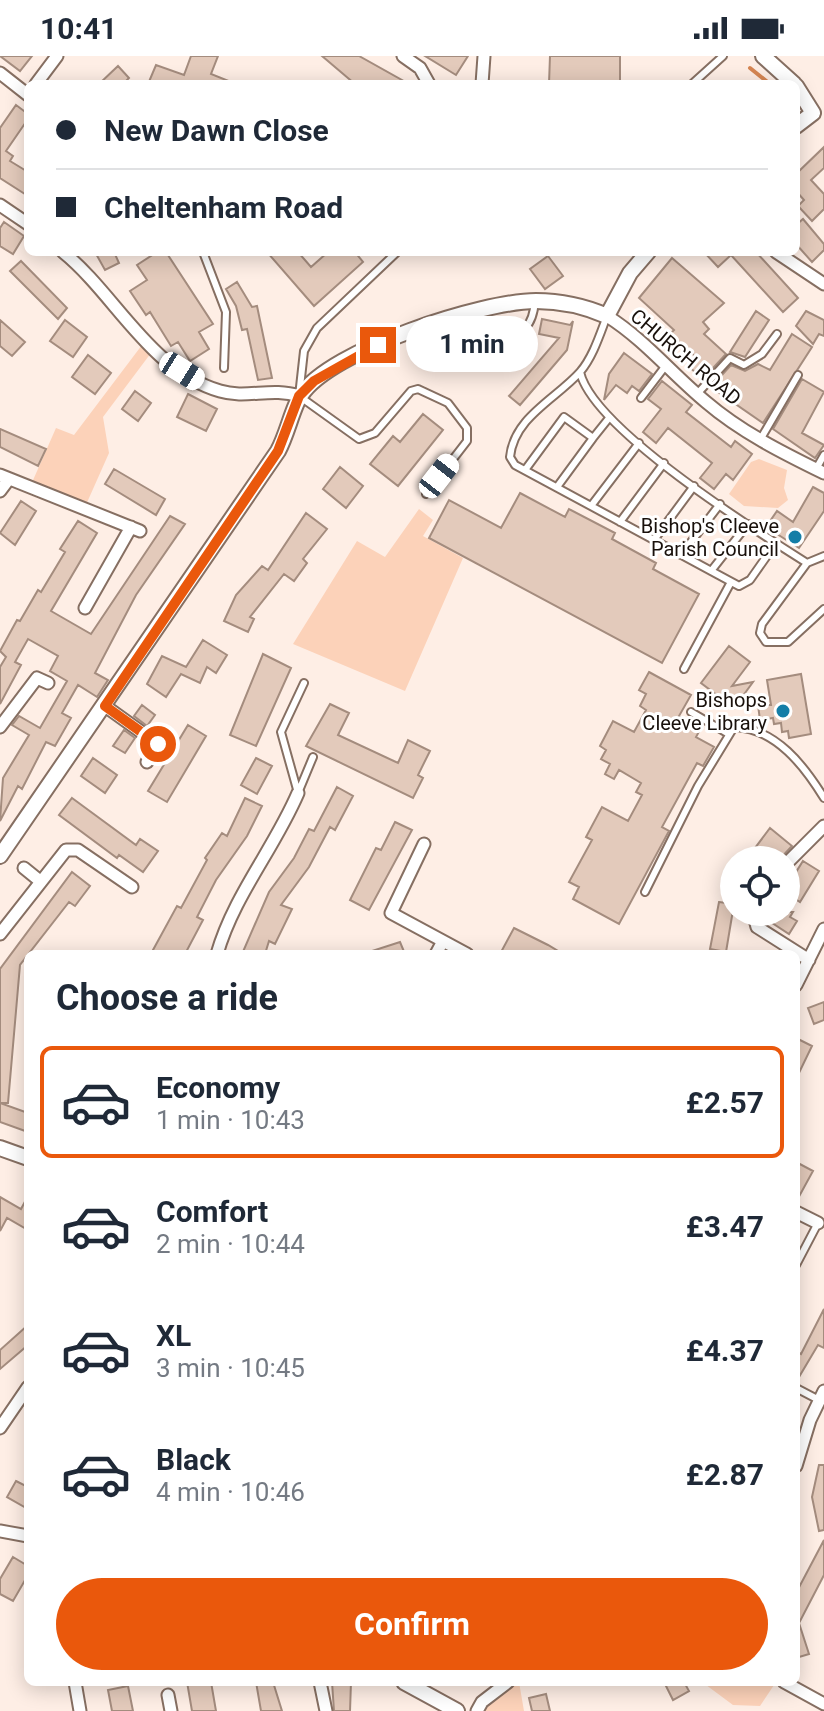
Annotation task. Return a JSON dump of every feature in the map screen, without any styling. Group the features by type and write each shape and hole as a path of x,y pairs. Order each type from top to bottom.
{"street":[{"path":"39,80 57,56"},
{"path":"403,56 420,68 427,80"},
{"path":"482,80 484,56"},
{"path":"763,56 789,80"},
{"path":"0,73 24,92"},
{"path":"800,92 818,115 800,124"},
{"path":"0,205 24,221"},
{"path":"67,256 145,341 197,380 228,393 280,390 299,396"},
{"path":"0,856 278,451 299,396 314,381 363,351 462,312 535,301 582,305 607,316 630,273 645,256"},
{"path":"782,256 824,284"},
{"name":"CHURCH ROAD","path":"607,316 667,364 697,394 760,440 820,471"},
{"path":"0,491 4,477 77,503 136,529 85,608"},
{"path":"0,727 37,678 48,683"},
{"path":"105,706 158,744 147,762"},
{"path":"218,950 236,903 282,832 298,793"},
{"path":"800,850 824,826"},
{"path":"424,844 391,913 460,950"},
{"path":"0,934 63,852 74,849 132,887"},
{"path":"24,868 40,881"},
{"path":"757,926 793,950"},
{"path":"800,977 824,929"},
{"path":"438,950 443,941"},
{"path":"800,954 809,960"},
{"path":"0,1148 24,1157"},
{"path":"800,1214 818,1223"},
{"path":"1,1421 24,1392"},
{"path":"800,1455 822,1395"},
{"path":"0,1531 24,1535"},
{"path":"76,1686 80,1711"},
{"path":"321,1686 326,1711"},
{"path":"411,1686 457,1711"},
{"path":"477,1711 482,1702 503,1686"},
{"path":"791,1686 824,1704"},
{"path":"168,1695 171,1711"}],"lane":[{"path":"696,80 723,56"},
{"path":"205,256 226,312 224,368"},
{"path":"393,256 317,328 304,351 299,396 359,439 375,433 411,391 418,389 448,403 467,428 467,441 426,494"},
{"path":"468,361 487,341 516,335 527,326 535,301"},
{"path":"607,316 580,372 544,400 516,438 510,457 525,470 731,582 745,585 776,543"},
{"path":"697,394 730,358 744,365 762,354 777,334"},
{"path":"641,398 667,364"},
{"path":"580,372 609,418 694,486 807,563"},
{"path":"760,440 798,375"},
{"path":"525,470 564,417 593,438"},
{"path":"557,487 609,418"},
{"path":"591,506 639,443"},
{"path":"820,471 824,455"},
{"path":"620,522 664,463"},
{"path":"654,540 694,486"},
{"path":"681,555 720,504"},
{"path":"711,571 748,524"},
{"path":"824,556 807,563 762,624 760,633 766,642 788,642 824,609"},
{"path":"684,669 731,582"},
{"path":"298,793 281,732 304,683"},
{"path":"691,712 727,733"},
{"path":"645,892 727,733 734,727 742,727 776,743 799,758 824,798"},
{"path":"298,793 313,757"},
{"path":"800,1257 818,1223"},
{"path":"800,1389 822,1395"}],"shaded area":[{"path":"145,341 154,349 103,417 109,453 85,507 30,487 56,428 74,435"},
{"path":"759,459 787,470 784,488 788,500 778,508 744,506 729,494 751,462"},
{"path":"419,509 433,520 423,536 463,558 405,691 293,644 357,541 385,557"},
{"path":"504,1686 520,1686 524,1711 477,1711"},
{"path":"707,1686 773,1686 760,1706 733,1705"}],"building":[{"path":"0,56 32,56 20,71"},
{"path":"191,56 218,56 211,74 226,80 150,80 156,65 184,75"},
{"path":"322,56 359,56 402,80 350,80"},
{"path":"425,56 468,56 456,75"},
{"path":"550,56 620,56 620,80 549,80"},
{"path":"118,66 129,78 127,80 103,80"},
{"path":"16,105 24,111 24,125 6,151 13,156 10,161 24,170 24,193 0,178 0,128"},
{"path":"824,147 824,168 811,180 824,194 824,209 812,221 800,208 804,200 800,196 800,170"},
{"path":"803,219 824,244 824,250 812,262 800,248 800,222"},
{"path":"4,222 24,236 13,254 0,246 0,228"},
{"path":"97,256 116,256 119,263 105,270"},
{"path":"151,256 169,256 213,324 199,332 209,349 190,361 178,342 171,346 150,312 146,315 130,291 147,280 137,265"},
{"path":"270,256 301,256 311,267 323,256 358,256 363,262 314,306"},
{"path":"548,256 563,276 545,289 530,269"},
{"path":"708,256 730,256 718,267"},
{"path":"732,256 760,256 798,298 783,312"},
{"path":"672,258 724,303 703,322 709,329 704,334 726,354 703,379 688,366 696,357 670,334 674,330 639,298"},
{"path":"21,261 67,308 58,319 10,271"},
{"path":"237,282 252,307 257,306 272,378 258,380 247,329 242,330 236,306 226,289"},
{"path":"756,311 769,320 745,357 730,352"},
{"path":"806,311 824,320 824,336 819,334 813,344 796,326"},
{"path":"542,319 570,325 573,321 567,350 520,405 509,396 559,338 539,334"},
{"path":"0,320 25,342 12,356 0,346"},
{"path":"65,320 87,337 73,357 50,341"},
{"path":"792,334 812,347 763,423 711,387 731,365 745,371 758,364 770,370"},
{"path":"624,353 652,374 639,391 632,386 627,393 616,385 604,400 609,374"},
{"path":"88,355 111,373 95,394 72,377"},
{"path":"802,379 824,392 802,433 824,445 815,458 773,429"},
{"path":"662,381 692,405 686,412 731,447 735,441 752,454 733,480 726,474 714,489 700,478 712,463 668,428 656,443 643,432 661,409 648,399"},
{"path":"135,391 151,403 138,421 122,409"},
{"path":"188,394 217,409 206,431 177,417"},
{"path":"423,414 443,430 398,486 370,464 393,436 400,442"},
{"path":"0,429 46,449 38,466 0,447"},
{"path":"340,467 363,486 346,508 323,489"},
{"path":"114,469 165,499 156,515 105,484"},
{"name":"Bishop's Cleeve Parish Council","path":"813,487 824,493 824,511 799,548 766,527 777,511 793,522"},
{"path":"520,493 565,517 569,509 615,533 612,539 656,563 653,569 699,594 662,663 429,538 449,500 501,528"},
{"path":"21,501 36,511 15,545 0,533"},
{"path":"306,513 327,529 303,559 307,563 294,581 284,574 250,617 254,619 248,632 224,621 236,595 262,566 268,570"},
{"path":"170,516 185,524 136,595 95,673 108,680 97,697 78,685 62,713 71,718 55,746 46,742 22,789 18,786 0,821 3,778 29,735 12,725 19,716 40,728 67,681 50,671 58,656 28,639 15,662 21,665 0,704 0,667 6,657 0,651 17,620 20,621 38,590 41,592 65,552 60,549 78,521 97,533 51,611 91,634"},
{"path":"203,640 227,655 216,673 207,667 200,683 181,674 166,697 147,684 162,656 186,667"},
{"path":"729,646 750,662 732,686 753,682 734,708 701,683"},
{"path":"263,654 291,668 256,746 230,735"},
{"path":"649,672 691,695 679,716 701,728 696,737 714,747 703,766 697,763 662,827 669,831 619,924 573,899 579,887 569,882 592,840 586,837 602,807 628,821 642,795 636,792 641,783 619,770 614,779 605,774 610,764 601,759 606,750 600,746 613,721 634,732 646,710 640,706 646,694 639,690"},
{"name":"Bishops Cleeve Library","path":"801,674 811,734 789,738 788,731 782,732 781,723 774,724 773,718 760,720 758,705 771,705 767,680"},
{"path":"330,704 349,713 338,735 398,763 408,740 430,751 418,775 423,778 413,798 306,746"},
{"path":"142,705 155,715 147,726 134,716"},
{"path":"188,725 206,736 167,802 148,791"},
{"path":"124,730 135,738 125,753 113,746"},
{"path":"93,758 117,775 105,793 81,776"},
{"path":"256,758 272,766 257,794 241,785"},
{"path":"337,787 353,796 335,830 330,827 309,867 281,905 292,909 275,944 269,941 266,950 244,950 269,892 294,858 309,829 314,831"},
{"path":"72,798 136,845 140,839 158,851 143,872 119,855 117,858 59,815"},
{"path":"245,798 262,806 247,836 216,880 197,917 203,920 187,950 153,950 177,906 181,908 207,860 205,858 222,833 227,836"},
{"path":"395,822 412,830 369,910 350,900 376,848 381,850"},
{"path":"770,828 792,846 756,846"},
{"path":"803,861 819,871 800,902 800,866"},
{"path":"72,872 90,886 75,906 69,902 32,950 24,950 24,960 20,965 8,1103 0,1103 0,969"},
{"path":"719,902 720,926 730,926 726,950 710,949"},
{"path":"777,926 794,926 789,934"},
{"path":"514,928 556,950 502,950"},
{"path":"400,942 403,950 375,950"},
{"path":"824,1002 824,1020 814,1024 808,1008"},
{"path":"800,1040 812,1046 800,1071"},
{"path":"0,1103 24,1112 24,1131 0,1122"},
{"path":"800,1164 813,1171 800,1195"},
{"path":"0,1197 21,1209 24,1203 24,1228 7,1218 0,1231"},
{"path":"824,1309 824,1348 818,1345 800,1375 801,1354"},
{"path":"24,1329 24,1348 0,1369 0,1350"},
{"path":"819,1465 824,1465 824,1530 819,1531 812,1497"},
{"path":"16,1481 24,1485 24,1507 7,1497"},
{"path":"824,1540 824,1575 800,1621 800,1585"},
{"path":"13,1557 24,1564 24,1582 13,1601 0,1594 0,1579"},
{"path":"800,1626 809,1654 800,1657"},
{"path":"128,1686 133,1711 112,1711 108,1690"},
{"path":"188,1686 212,1686 216,1711 192,1711"},
{"path":"257,1686 274,1686 282,1711 261,1711"},
{"path":"332,1686 351,1686 350,1711 334,1711"},
{"path":"666,1686 686,1686 689,1691 673,1700"},
{"path":"546,1694 550,1711 532,1711 529,1698"}],"waterway":[{"path":"750,68 765,80"}],"place":[{"name":"Bishop's Cleeve Parish Council","path":"795,537"},
{"name":"Bishops Cleeve Library","path":"783,711"}],"route":[{"path":"158,744 105,706 278,451 295,414 299,396 314,381 378,345"}]}
